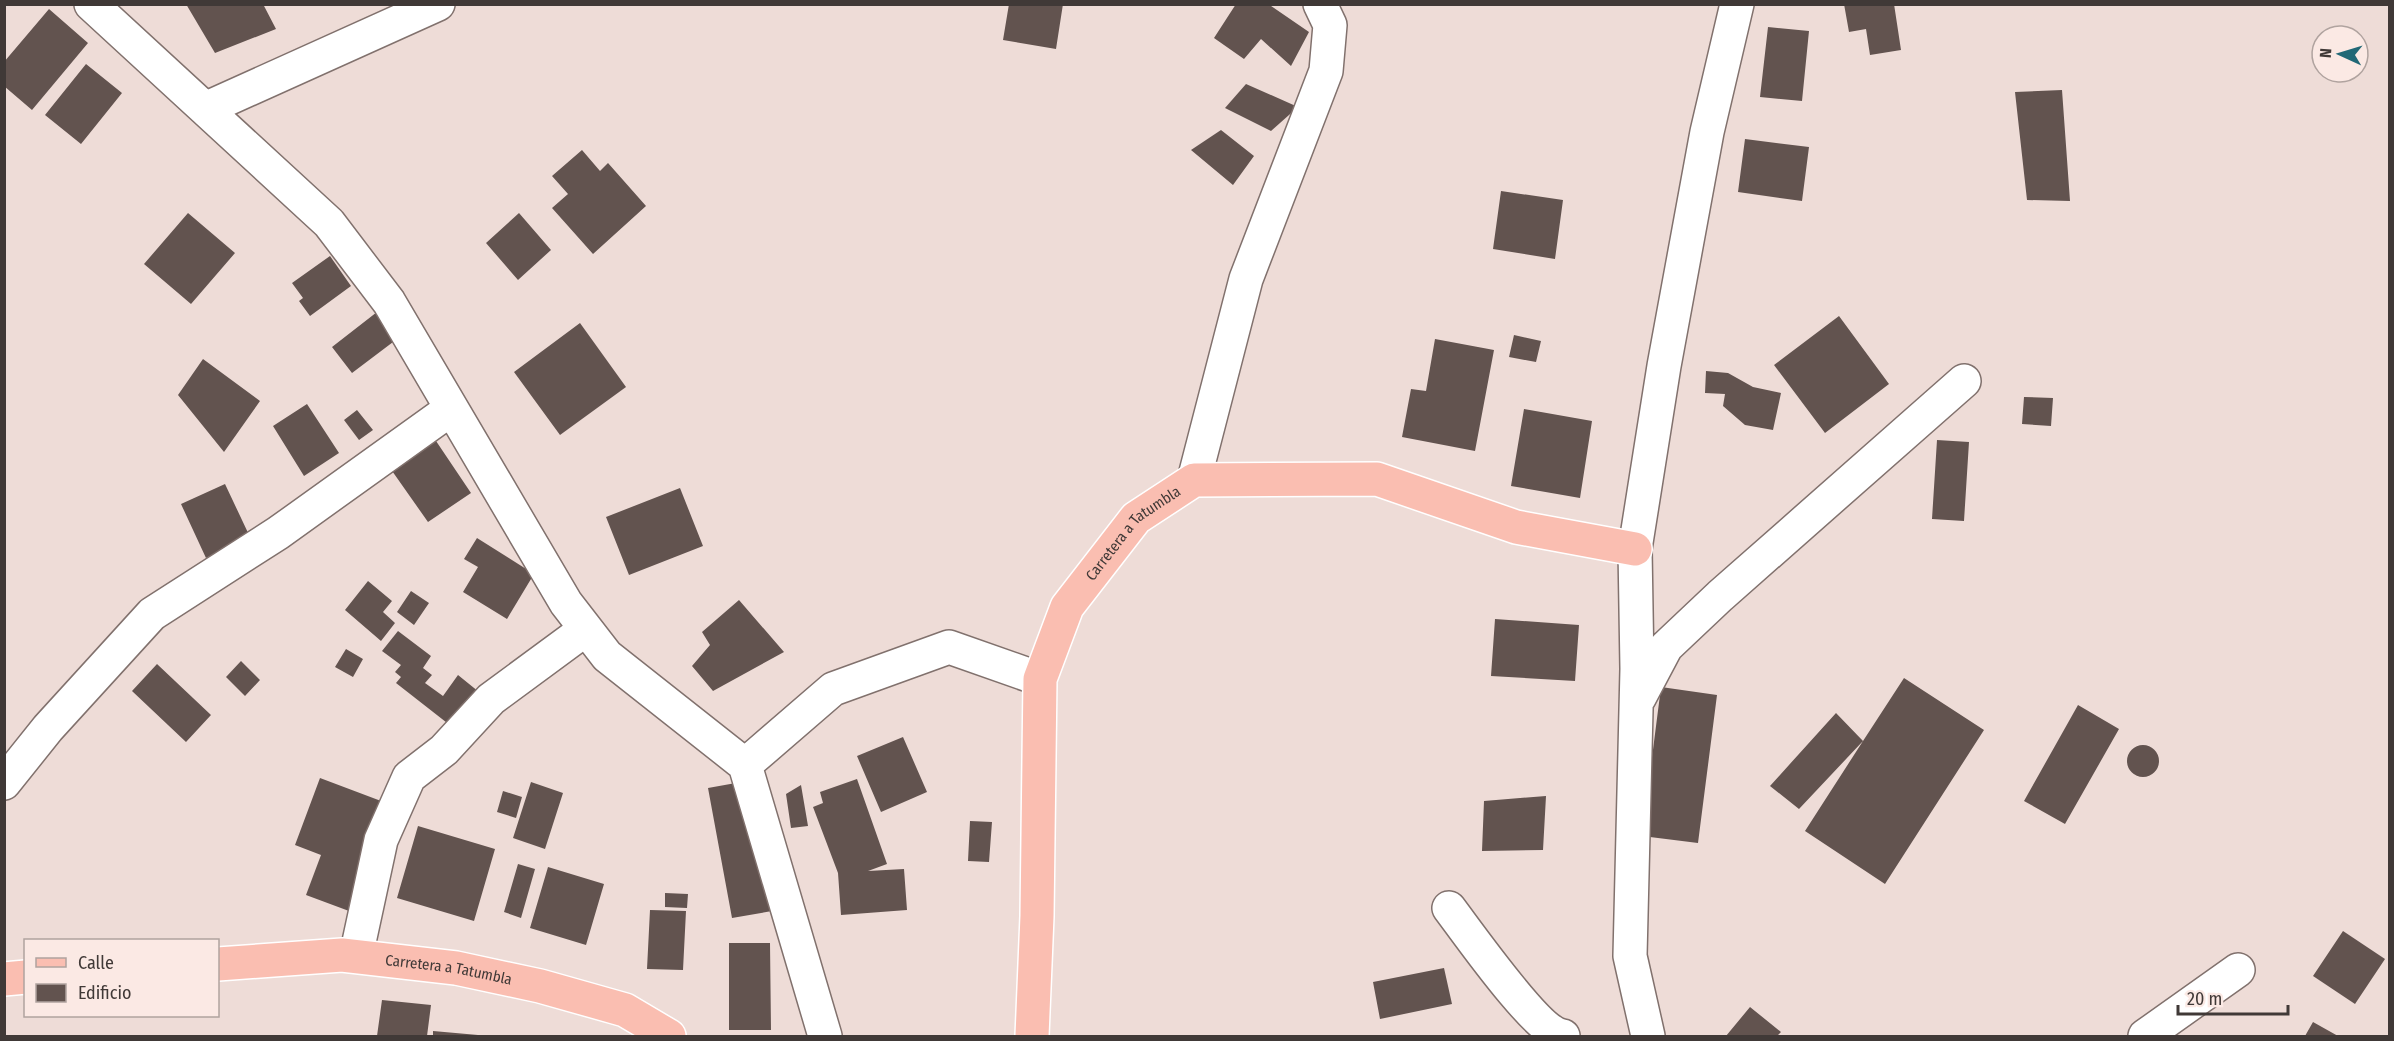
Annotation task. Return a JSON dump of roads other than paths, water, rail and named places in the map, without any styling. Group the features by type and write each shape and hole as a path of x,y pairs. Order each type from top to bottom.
{"main road":[{"name":"Carretera a Tatumbla","path":"1032,1036 1037,916 1040,679 1067,607 1136,518 1194,480 1377,479 1516,527 1635,549"},
{"name":"Carretera a Tatumbla","path":"219,964 342,955 456,968 540,986 625,1010 669,1036"},
{"path":"4,979 24,977"}],"street":[{"path":"91,4 328,223 389,302 566,603 586,629 607,656 746,765 825,1036"},
{"path":"205,109 438,4"},
{"path":"1194,480 1246,279 1326,70 1330,25 1320,4"},
{"path":"1648,1036 1630,956 1635,705 1635,549 1664,366 1707,132 1737,4"},
{"path":"1635,705 1666,647 1720,596 1964,381"},
{"path":"4,783 48,728 152,614 278,533 451,409"},
{"path":"356,956 381,840 409,777 444,750 491,699 586,629"},
{"path":"746,765 833,689 949,647 1040,679"},
{"path":"1449,908 1536,1018 1558,1036 1563,1036"},
{"path":"2145,1036 2238,970"}]}
